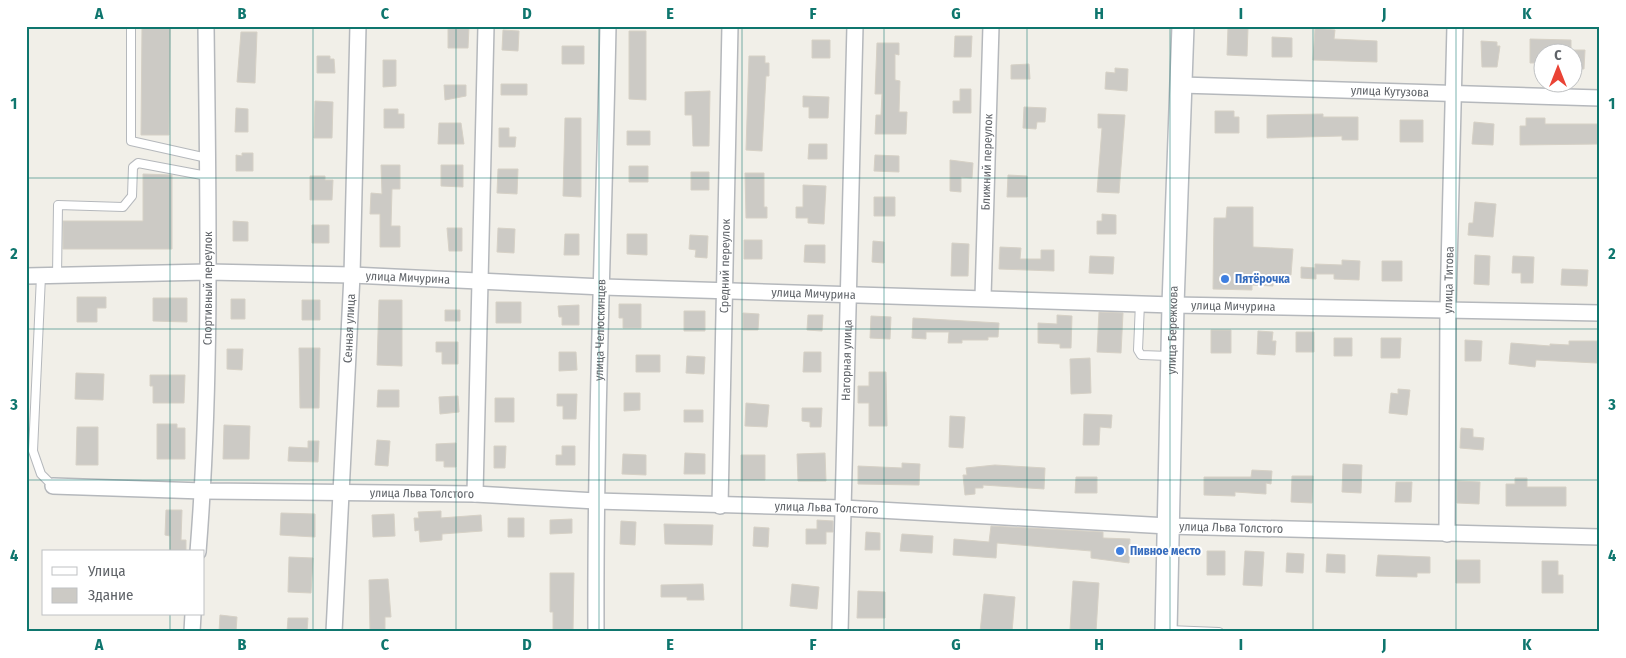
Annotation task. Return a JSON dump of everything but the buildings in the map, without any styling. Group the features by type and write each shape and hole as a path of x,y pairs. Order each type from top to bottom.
{"street":[{"name":"Спортивный переулок","path":"198,550 203,491 208,272 206,26"},
{"name":"Сенная улица","path":"334,632 343,492 352,275 358,26"},
{"path":"475,494 486,26"},
{"name":"улица Челюскинцев","path":"596,632 596,501 603,287 608,26"},
{"name":"Средний переулок","path":"720,506 730,26"},
{"name":"Нагорная улица","path":"840,632 855,26"},
{"name":"Ближний переулок","path":"983,297 991,26"},
{"name":"улица Бережкова","path":"1166,631 1173,304 1183,26"},
{"name":"улица Титова","path":"1447,534 1448,308 1455,26"},
{"name":"улица Кутузова","path":"1181,85 1600,98"},
{"name":"улица Мичурина","path":"34,276 208,272 352,275 603,287 724,289 1173,304 1448,308 1600,313"},
{"name":"улица Льва Толстого","path":"53,486 203,491 475,494 720,506 843,508 1168,526 1600,537"},
{"path":"192,632 193,616"}],"lane":[{"path":"132,26 131,141 207,158"},
{"path":"57,276 58,205 123,207 132,196 133,168 138,163 207,176"},
{"path":"34,276 33,451 41,474 53,486"},
{"path":"1140,303 1138,350 1141,355 1172,356"},
{"path":"1166,631 1219,632"}],"place":[{"name":"Пятёрочка","path":"1225,279"},
{"name":"Пивное место","path":"1120,551"}]}
